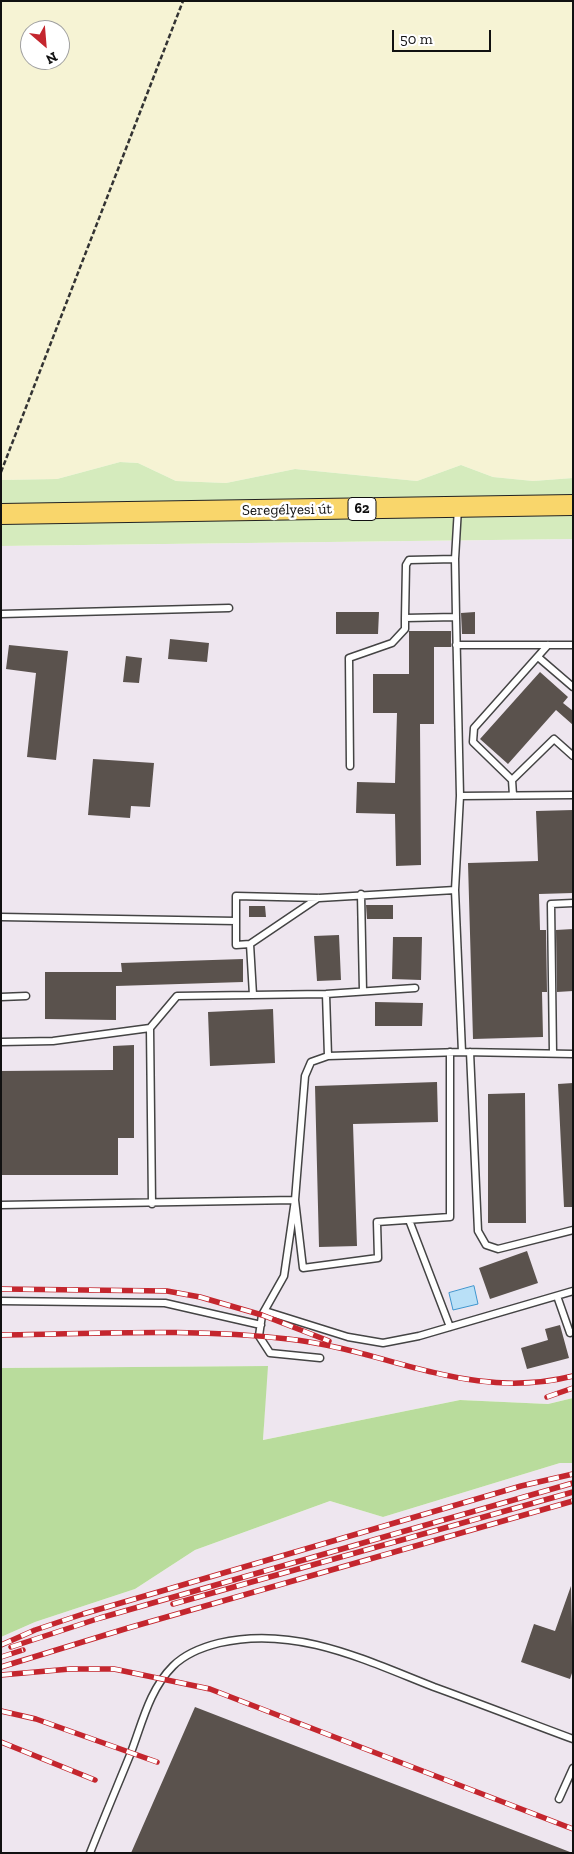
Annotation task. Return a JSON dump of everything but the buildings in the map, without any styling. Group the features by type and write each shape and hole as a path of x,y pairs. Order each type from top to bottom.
{"main road":[{"name":"Seregélyesi út","path":"1,514 573,505"}],"lane":[{"path":"458,507 455,560 460,796 455,890 462,1052"},
{"path":"350,766 349,658 392,643 405,629 406,565 409,560 455,560"},
{"path":"1,614 229,608"},
{"path":"406,618 456,617"},
{"path":"456,645 573,645"},
{"path":"513,795 512,780 473,742 474,728 548,645"},
{"path":"538,657 573,687"},
{"path":"512,780 554,739 573,756"},
{"path":"460,796 573,795"},
{"path":"318,898 250,944 236,945 236,896 318,898 455,890"},
{"path":"361,894 364,992"},
{"path":"553,1053 551,904 573,903"},
{"path":"1,917 236,921"},
{"path":"250,944 253,995"},
{"path":"152,1204 150,1028 176,996 326,994 415,988"},
{"path":"326,994 328,1056"},
{"path":"1,996 26,996"},
{"path":"1,1042 53,1041 150,1028"},
{"path":"295,1200 302,1268 378,1258 377,1222 450,1217 450,1052"},
{"path":"320,1358 270,1354 259,1336 264,1312 284,1276 295,1200 305,1076 311,1062 328,1056 450,1052 573,1054"},
{"path":"470,1052 478,1231 486,1245 498,1249 573,1230"},
{"path":"1,1206 295,1200"},
{"path":"409,1220 450,1327"},
{"path":"264,1312 348,1337 384,1342 450,1327 573,1292"},
{"path":"557,1296 570,1333 573,1332"},
{"path":"1,1301 165,1303 261,1325"},
{"path":"90,1853 148,1706 163,1678 173,1666 188,1654 209,1645 237,1638 290,1639 332,1648 573,1739"},
{"path":"559,1799 571,1779 573,1768"}],"path":[{"path":"1,472 183,1"}],"shaded area":[{"path":"1,1 573,1 573,478 533,481 493,477 461,465 417,481 295,469 226,483 176,481 138,463 120,462 57,479 1,480"},
{"path":"573,539 573,1398 548,1404 460,1400 263,1440 267,1366 1,1368 1,546"},
{"path":"560,1463 573,1463 573,1853 1,1853 1,1637 35,1622 135,1589 195,1550 330,1501 383,1517"}],"green space":[{"path":"120,462 138,463 176,481 226,483 295,469 417,481 461,465 493,477 533,481 573,478 573,539 1,546 1,480 57,479"},
{"path":"268,1366 263,1440 460,1400 548,1404 573,1398 573,1463 560,1463 383,1517 330,1501 195,1550 135,1589 35,1622 1,1637 1,1368"}],"water":[{"path":"474,1286 478,1304 453,1310 449,1293"}],"railway":[{"path":"1,1289 167,1291 200,1297 262,1315 329,1341"},
{"path":"1,1335 180,1333 252,1336 325,1345 463,1379 499,1383 535,1382 573,1376"},
{"path":"547,1397 573,1388"},
{"path":"1,1645 35,1630 83,1614 521,1486 573,1474"},
{"path":"11,1647 100,1618 573,1483"},
{"path":"173,1604 573,1492"},
{"path":"1,1667 128,1628 573,1501"},
{"path":"1,1657 23,1650"},
{"path":"1,1675 70,1669 114,1669 210,1689 573,1829"},
{"path":"1,1711 36,1719 157,1762"},
{"path":"1,1742 95,1780"}]}
